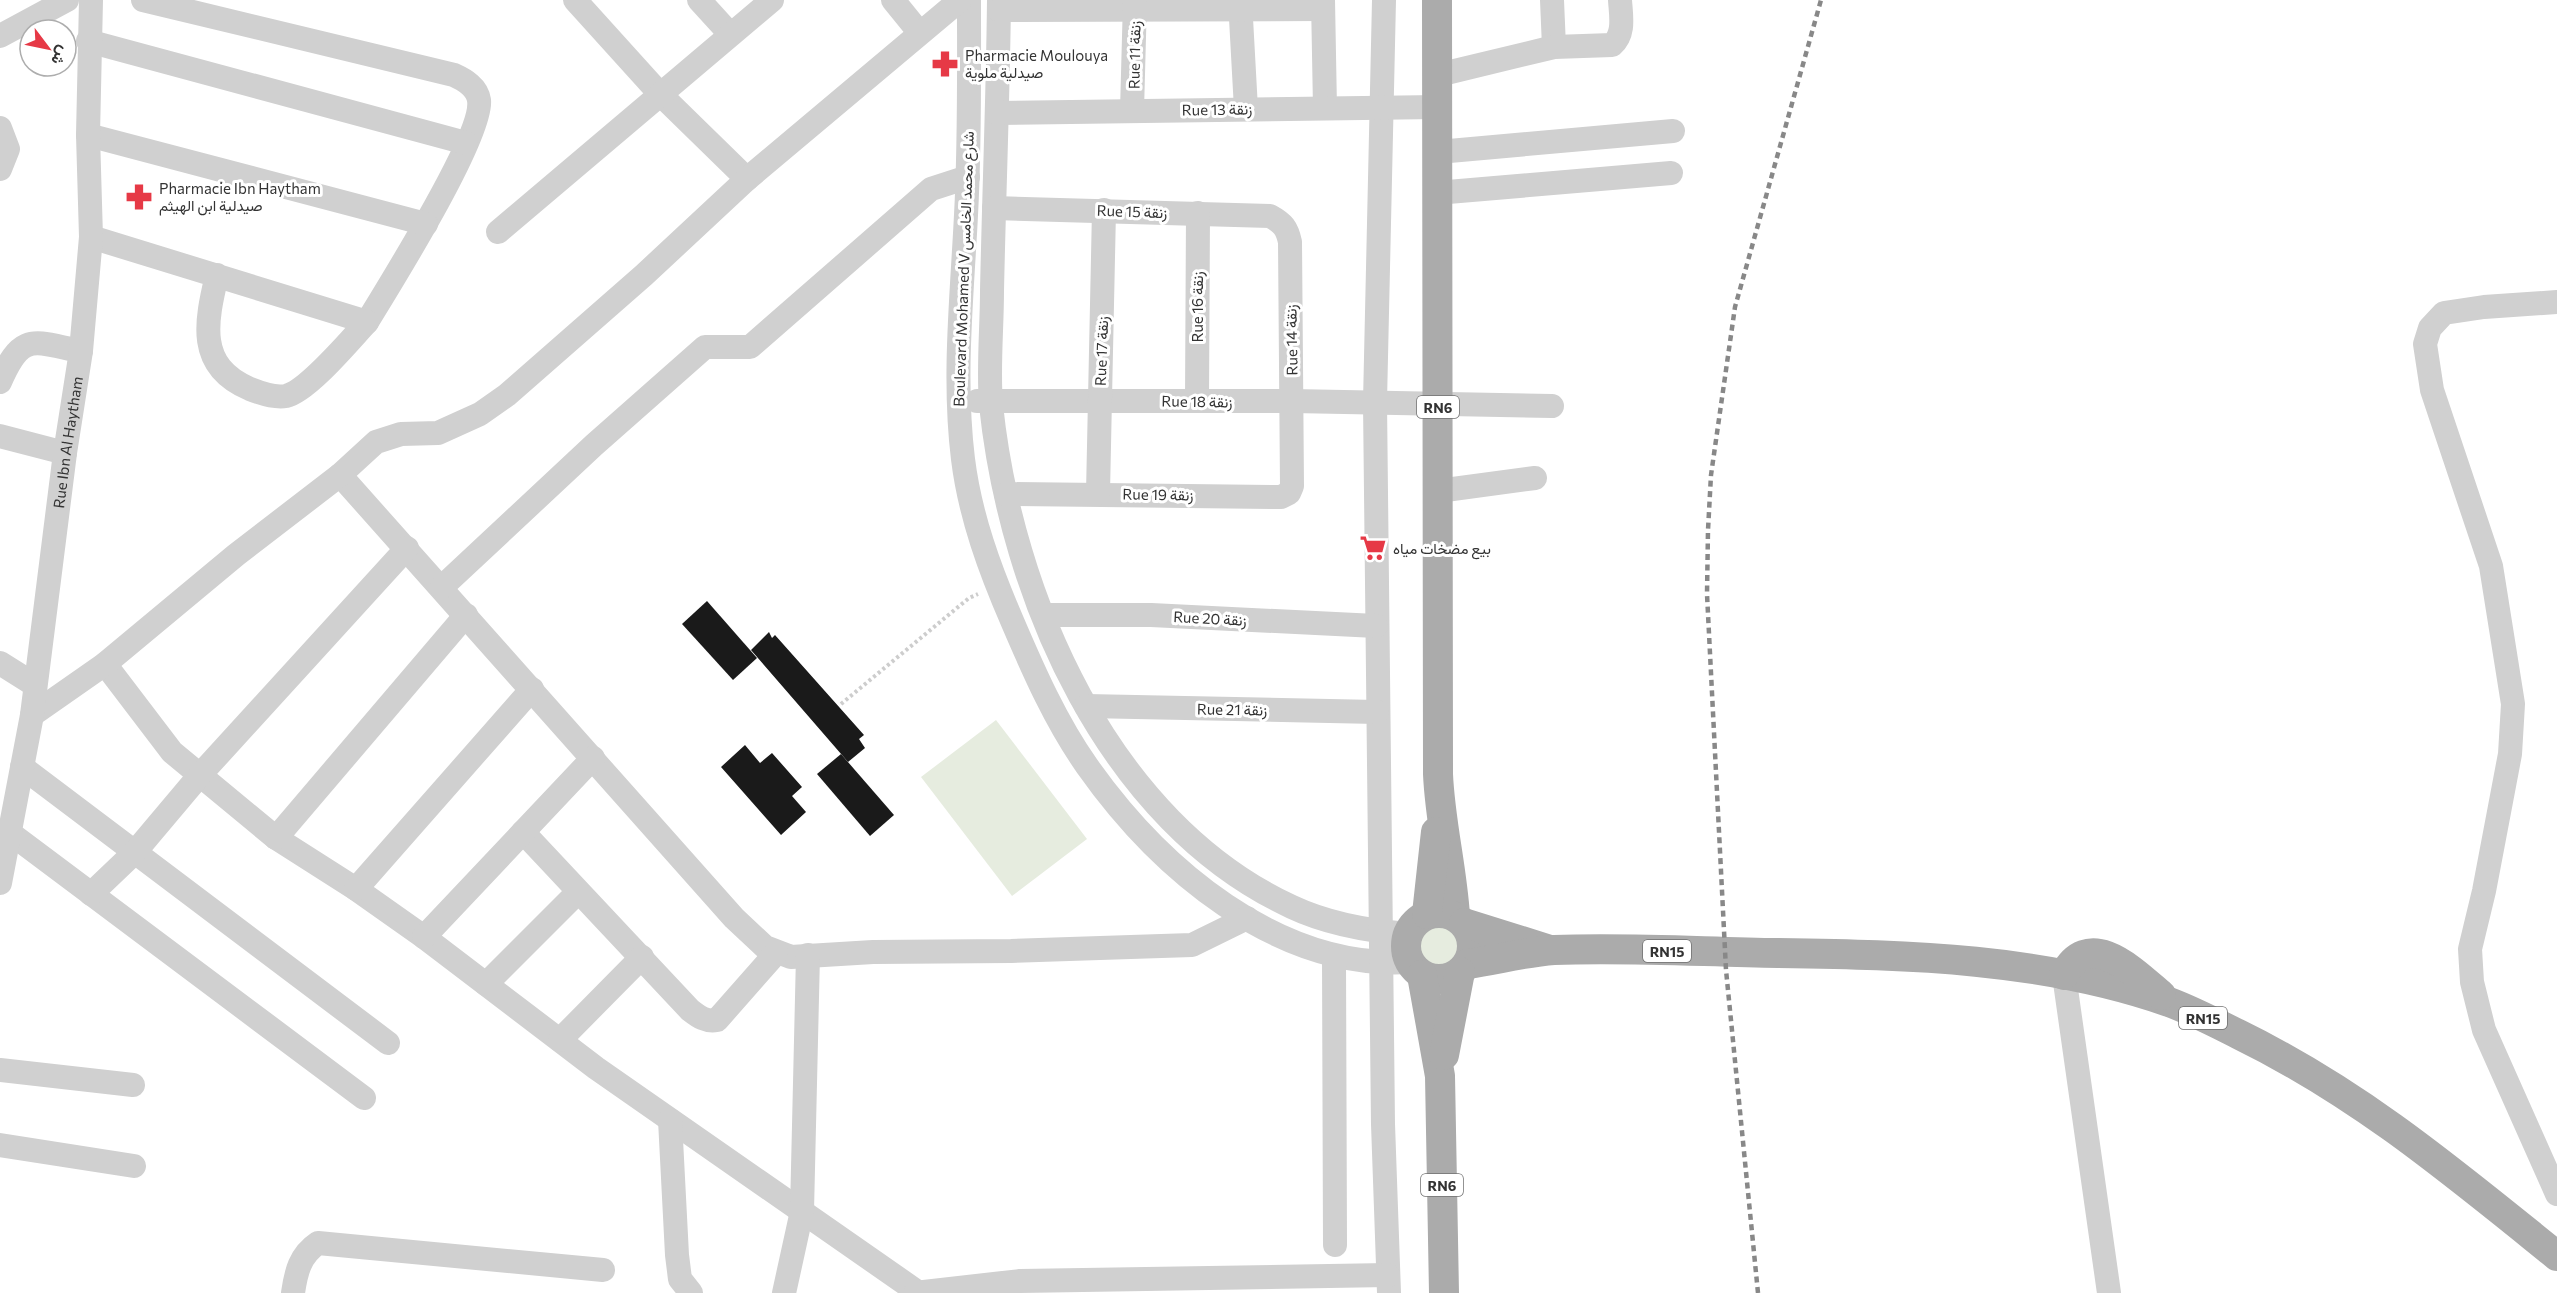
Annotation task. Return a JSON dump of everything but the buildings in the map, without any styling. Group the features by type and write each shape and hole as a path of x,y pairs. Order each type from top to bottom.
{"main road":[{"name":"RN6","path":"1437,0 1440,814 1453,873 1419,940 1440,1076 1444,1293"},
{"name":"RN6","path":"1419,940 1472,939 1473,948 1463,968 1440,1076"},
{"name":"RN15","path":"1419,940 1552,950 1895,954 1956,959 2064,975 2170,1003 2263,1046 2366,1107 2434,1157 2557,1256"},
{"path":"1419,940 1442,979 1463,968"},
{"name":"RN15","path":"1463,968 1552,950"}],"street":[{"path":"0,36 67,0"},
{"name":"Rue Ibn Al Haytham","path":"0,883 32,715 65,453 81,351 90,237 87,135 91,0"},
{"path":"143,0 463,79 475,91 479,108 466,143 426,224 367,322 301,389 285,396 260,393 242,386 223,373 212,355 206,322 217,275"},
{"path":"575,0 660,94 747,178"},
{"path":"699,0 730,34"},
{"path":"498,232 772,0"},
{"path":"893,0 919,32"},
{"path":"32,715 105,664 236,555 340,475 376,442 401,434 438,433 480,414 507,395 644,275 747,178 960,0"},
{"name":"Boulevard Mohamed V شارع محمد الخامس","path":"969,0 968,177 957,401 968,493 996,585 1037,680 1087,766 1113,799 1169,859 1211,895 1247,918 1304,946 1419,940"},
{"path":"105,664 172,752 276,838 356,889 424,937 670,1120 917,1292 1020,1281 1129,1286 1388,1284 1383,1124 1419,940 1377,712 1374,402 1384,0"},
{"path":"1552,0 1554,47"},
{"path":"1438,75 1554,47 1612,45 1620,37 1620,0"},
{"path":"999,5 1323,4 1325,108"},
{"name":"Boulevard Mohamed V شارع محمد الخامس","path":"999,5 991,401 1006,494 1028,575 1044,615 1086,706 1130,774 1164,815 1238,878 1293,908 1331,920 1419,940"},
{"name":"Rue 11 زنقة","path":"1132,111 1135,5"},
{"path":"1240,5 1246,109"},
{"path":"88,41 466,143"},
{"name":"Rue 13 زنقة","path":"997,112 1438,107"},
{"path":"0,128 8,148 0,169"},
{"path":"1438,152 1673,132"},
{"path":"87,135 426,224"},
{"path":"1436,194 1671,173"},
{"path":"442,587 594,445 705,347 750,347 931,189 968,177"},
{"name":"Rue 15 زنقة","path":"994,208 1270,216"},
{"name":"Rue 17 زنقة","path":"1098,493 1104,210"},
{"name":"Rue 16 زنقة","path":"1197,400 1198,213"},
{"name":"Rue 14 زنقة","path":"1270,216 1281,222 1287,230 1290,242 1292,472"},
{"path":"90,237 367,322"},
{"path":"2557,302 2484,307 2444,313 2430,328 2425,344 2432,390 2491,566 2513,704 2510,754 2484,891 2470,949 2472,982 2484,1030 2557,1194"},
{"path":"0,382 10,358 20,347 32,342 81,351"},
{"name":"Rue 18 زنقة","path":"957,401 1197,400 1552,406"},
{"path":"0,436 65,453"},
{"name":"Rue 19 زنقة","path":"1006,494 1098,493 1281,497 1289,493 1292,486 1292,472"},
{"path":"340,475 750,935 776,953 791,957 1192,945 1247,918"},
{"path":"1438,490 1535,478"},
{"path":"91,894 135,852 199,776 407,548"},
{"path":"276,838 466,615"},
{"name":"Rue 20 زنقة","path":"1044,615 1151,615 1376,626"},
{"path":"0,663 35,685"},
{"path":"356,889 532,689"},
{"name":"Rue 21 زنقة","path":"1086,706 1377,712"},
{"path":"424,937 592,758"},
{"path":"22,767 388,1043"},
{"path":"523,832 690,1010 710,1021 717,1020 776,953"},
{"path":"9,834 364,1098"},
{"path":"486,984 578,892"},
{"path":"784,1293 802,1211 807,955"},
{"path":"560,1040 642,957"},
{"path":"1334,959 1335,1245"},
{"path":"2064,975 2109,1293"},
{"path":"0,1070 133,1085"},
{"path":"670,1120 679,1271 680,1279 691,1293"},
{"path":"0,1145 134,1166"},
{"path":"293,1293 297,1268 306,1251 318,1243 603,1270"}],"path":[{"path":"841,704 969,598 996,585"}],"shaded area":[{"path":"996,720 1087,839 1012,896 921,777"},
{"path":"1434,923 1444,923 1459,933 1463,947 1462,956 1453,967 1444,971 1434,971 1419,961 1415,952 1415,942 1425,927"}],"railway":[{"path":"1758,1293 1726,970 1707,594 1708,530 1711,475 1735,307 1821,0"}],"place":[{"name":"Pharmacie Moulouya صيدلية ملوية","path":"945,64"},
{"name":"Pharmacie Ibn Haytham صيدلية ابن الهيثم","path":"139,197"},
{"name":"بيع مضخات مياه","path":"1373,548"}]}
